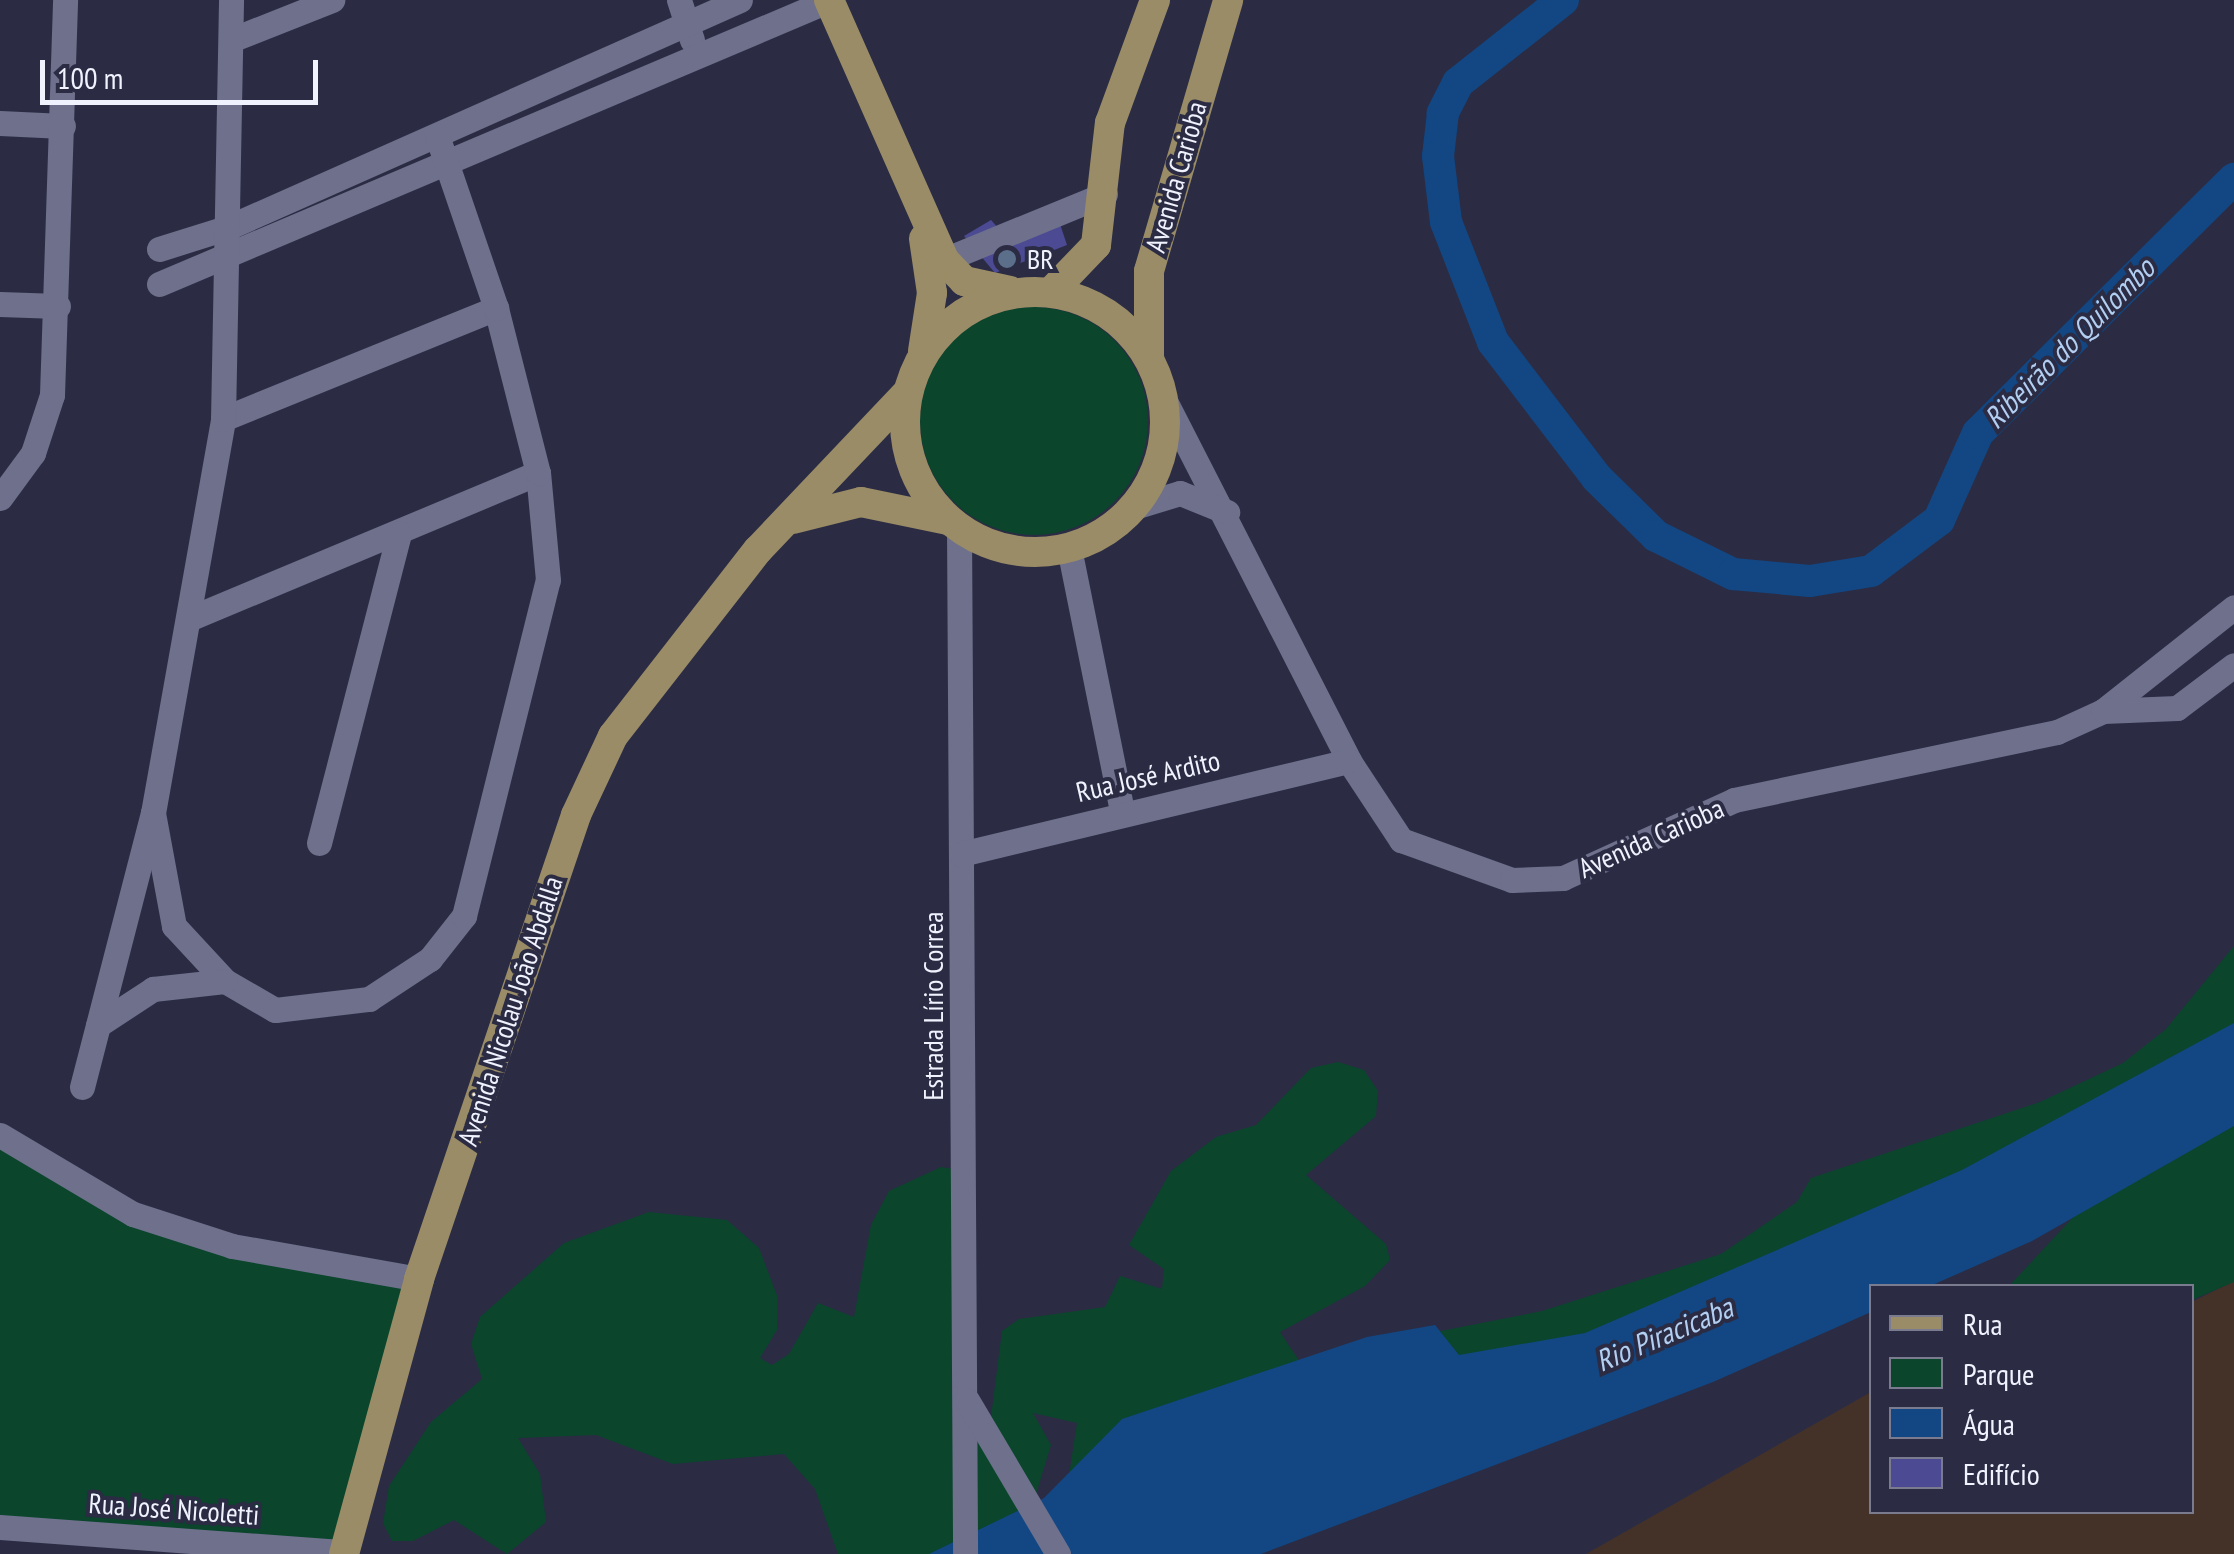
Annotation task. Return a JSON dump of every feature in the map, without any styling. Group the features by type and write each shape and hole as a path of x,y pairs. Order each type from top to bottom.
{"main road":[{"path":"786,523 861,502 953,524 1012,550 1069,548 1134,507 1165,438 1164,400 1148,356 1112,318 1051,292 1020,292 964,281 944,260 920,221 829,0"},
{"name":"Avenida Carioba","path":"1051,292 1096,244 1106,194 1110,123 1155,0"},
{"name":"Avenida Carioba","path":"1148,356 1150,271 1228,0"},
{"path":"920,221 932,294 922,356 907,393 910,462 953,524"},
{"path":"922,356 947,324 1020,292"},
{"name":"Avenida Nicolau João Abdalla","path":"344,1553 419,1278 576,816 613,736 786,523 907,393"}],"street":[{"path":"0,498 33,453 52,396 58,306 64,0"},
{"path":"82,1087 153,813 191,618 223,419 229,258 230,0"},
{"path":"231,40 332,0"},
{"path":"159,249 229,226 438,136 683,12 740,0"},
{"path":"159,284 450,167 696,54 829,0"},
{"path":"683,12 696,54"},
{"path":"0,123 63,126"},
{"path":"153,813 174,926 225,981 275,1010 370,999 430,959 464,916 548,580 538,473 496,308 438,136"},
{"path":"944,260 1106,194"},
{"path":"0,304 58,306"},
{"path":"223,419 496,308"},
{"name":"Avenida Carioba","path":"1164,400 1227,512 1349,761 1401,840 1428,856 1512,880 1563,878 1734,800 2056,732 2103,712 2234,607"},
{"path":"191,618 538,473"},
{"path":"1134,507 1180,493 1227,512"},
{"name":"Estrada Lírio Correa","path":"953,524 961,854 965,1396 961,1484 966,1554"},
{"path":"319,843 379,592 398,533"},
{"path":"1069,548 1122,812"},
{"path":"354,552 379,592"},
{"path":"2103,712 2178,708 2234,665"},
{"name":"Rua José Ardito","path":"961,854 1122,812 1349,761"},
{"path":"98,1026 152,988 225,981"},
{"path":"0,1135 133,1214 232,1246 419,1278"},
{"path":"965,1396 1012,1484 1058,1554"},
{"name":"Rua José Nicoletti","path":"0,1527 344,1553"}],"shaded area":[{"path":"2234,1281 2234,1554 1586,1554 1869,1393 1869,1514 2194,1514 2194,1301"}],"green space":[{"path":"1034,307 1078,316 1115,340 1139,377 1148,421 1139,465 1115,502 1078,526 1034,535 990,526 953,502 929,465 920,421 929,377 953,340 990,316"},
{"path":"2234,946 2234,1026 2194,1055 1704,1307 1474,1364 1344,1350 1542,1311 1721,1254 1797,1202 1811,1178 2040,1102 2123,1063 2166,1029"},
{"path":"1338,1062 1364,1070 1378,1091 1376,1116 1306,1175 1386,1244 1390,1260 1365,1286 1280,1332 1304,1368 1066,1495 1077,1423 1033,1413 1051,1445 1033,1504 956,1554 838,1554 815,1489 784,1454 673,1464 596,1435 518,1438 540,1474 546,1522 507,1554 454,1520 413,1541 392,1541 383,1523 389,1486 431,1422 482,1379 471,1344 480,1317 564,1243 649,1212 727,1220 759,1248 778,1298 777,1330 760,1358 772,1365 789,1354 818,1303 854,1317 871,1225 889,1191 941,1167 959,1170 976,1444 991,1417 1002,1331 1019,1319 1105,1307 1120,1276 1162,1289 1164,1269 1129,1245 1171,1171 1216,1137 1256,1125 1311,1068"},
{"path":"2234,1099 2234,1282 2194,1299 2194,1284 2011,1284 2108,1180"},
{"path":"0,1135 133,1214 406,1287 344,1552 0,1529"}],"water":[{"name":"Rio Piracicaba","path":"2234,1023 2234,1126 2032,1241 1935,1284 1869,1284 1869,1313 1713,1382 1261,1554 929,1554 1044,1498 1122,1419 1367,1337 1435,1325 1459,1355 1585,1333 1962,1170"}],"building":[{"name":"BR","path":"1058,218 1067,245 995,273 964,236 991,220 1007,238"}],"waterway":[{"name":"Ribeirão do Quilombo","path":"1563,0 1458,83 1443,113 1438,156 1446,222 1493,342 1597,478 1656,536 1733,574 1810,581 1871,571 1939,520 1978,433 2234,179"}],"place":[{"name":"BR","path":"1007,259"}]}
